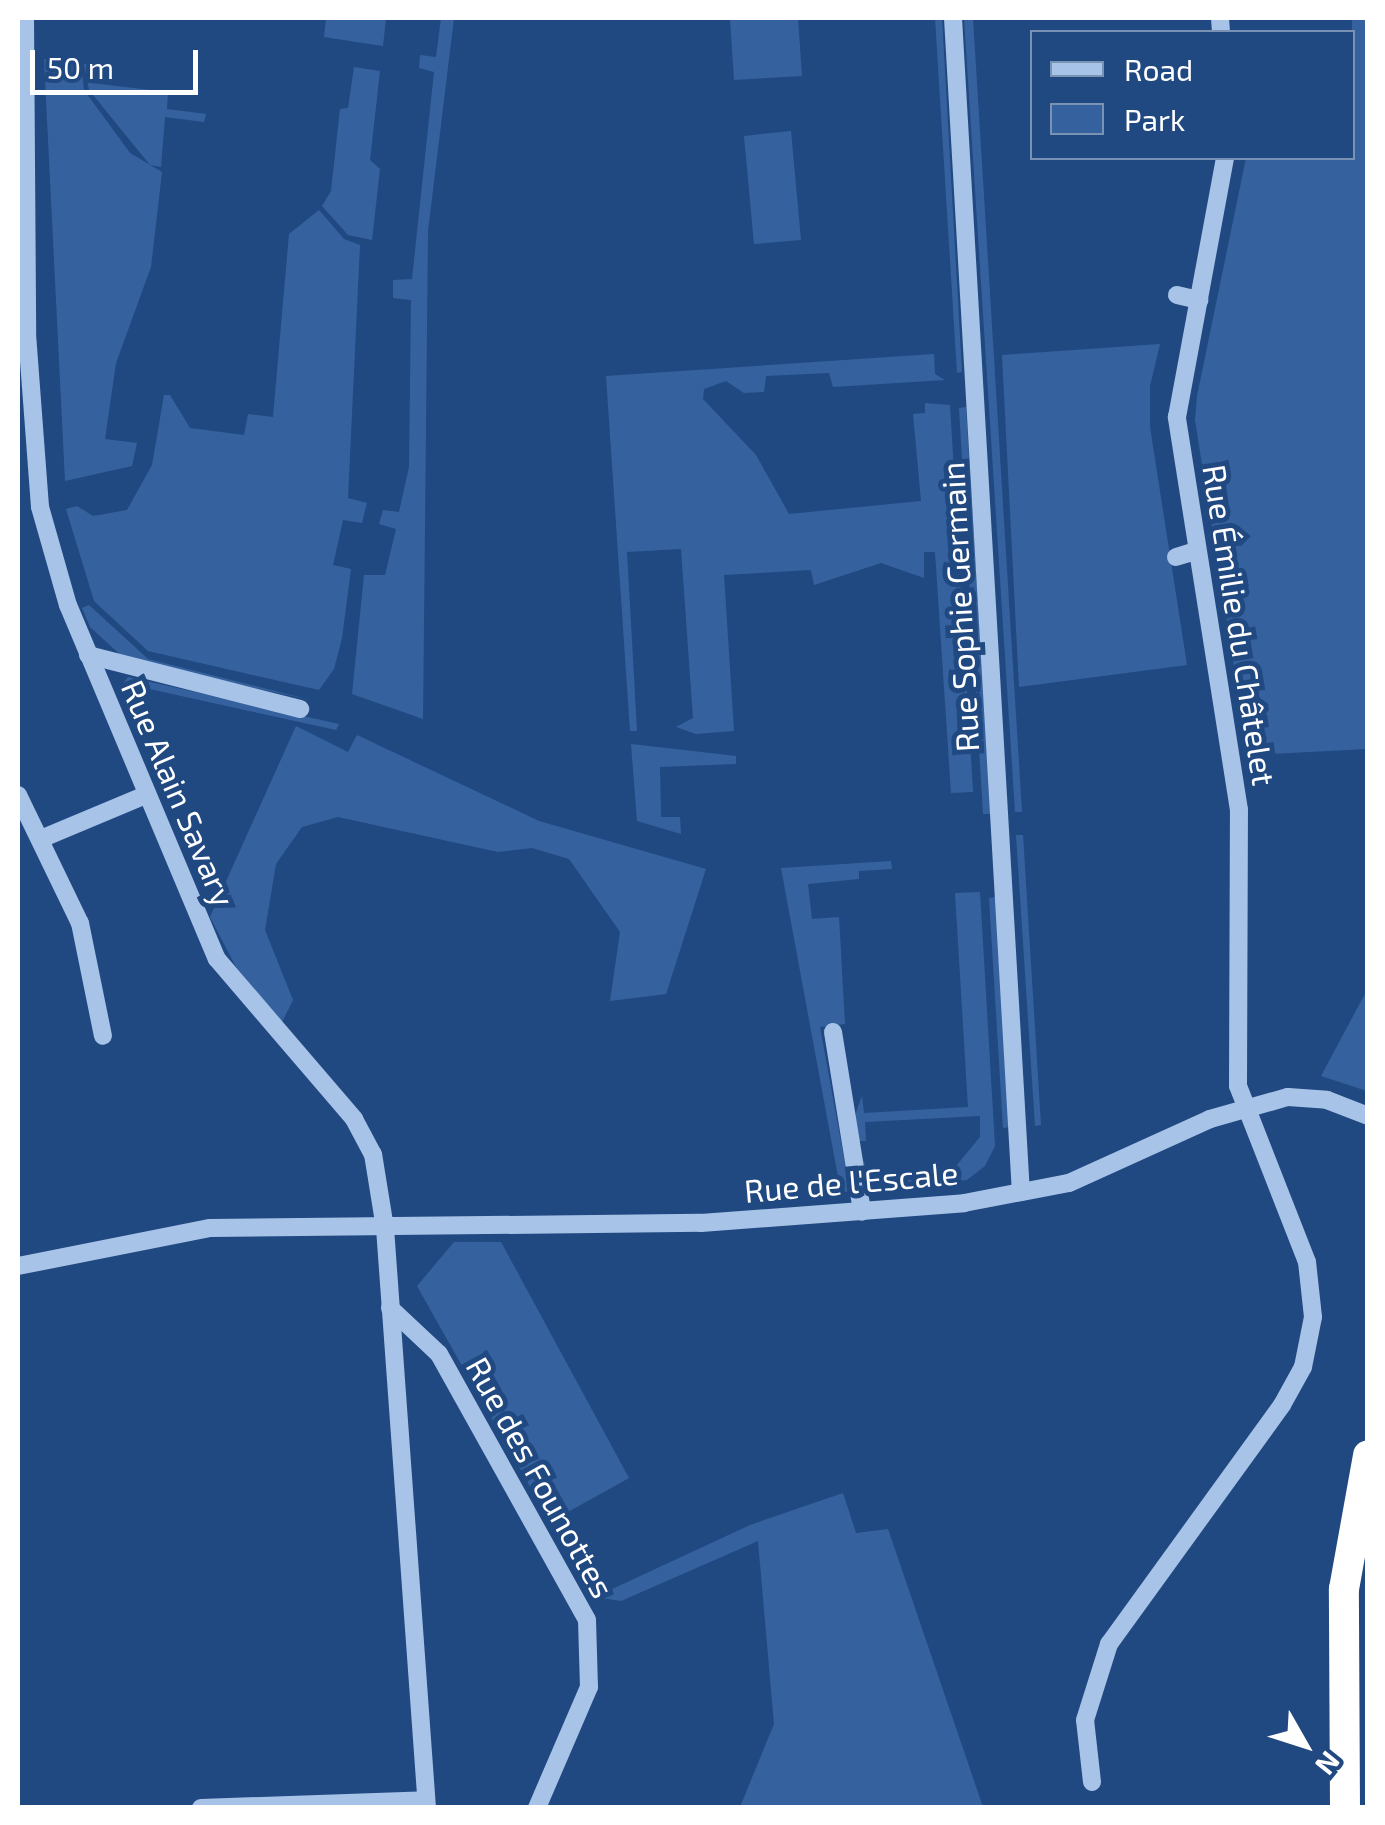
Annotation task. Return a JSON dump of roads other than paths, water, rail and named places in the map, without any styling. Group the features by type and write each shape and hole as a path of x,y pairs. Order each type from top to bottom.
{"highway":[{"path":"1345,1808 1344,1590 1368,1455"}],"street":[{"name":"Rue Alain Savary","path":"26,18 27,334 34,480 88,654 218,959 364,1136 384,1228"},
{"name":"Rue Sophie Germain","path":"953,18 1021,1192"},
{"path":"1202,175 1224,167"},
{"name":"Rue Émilie du Châtelet","path":"1092,1782 1086,1720 1108,1644 1303,1367 1313,1317 1308,1262 1243,1107 1235,1034 1242,794 1235,733 1196,551 1178,397 1224,167"},
{"name":"Rue Alain Savary","path":"18,282 27,334"},
{"path":"1177,295 1200,300"},
{"path":"1161,452 1182,447"},
{"path":"1176,556 1196,551"},
{"path":"88,654 300,708"},
{"path":"1215,787 1242,794"},
{"path":"18,795 43,838 88,948 103,1036"},
{"path":"43,838 146,795"},
{"path":"1218,878 1240,878"},
{"path":"833,1032 862,1212"},
{"name":"Rue de l'Escale","path":"384,1228 701,1224 862,1212 1021,1192 1069,1182 1243,1107 1304,1096 1368,1116"},
{"path":"18,1266 210,1228 384,1228 427,1804 201,1808"},
{"name":"Rue des Founottes","path":"390,1308 439,1354 587,1620 589,1687 538,1808"}]}
